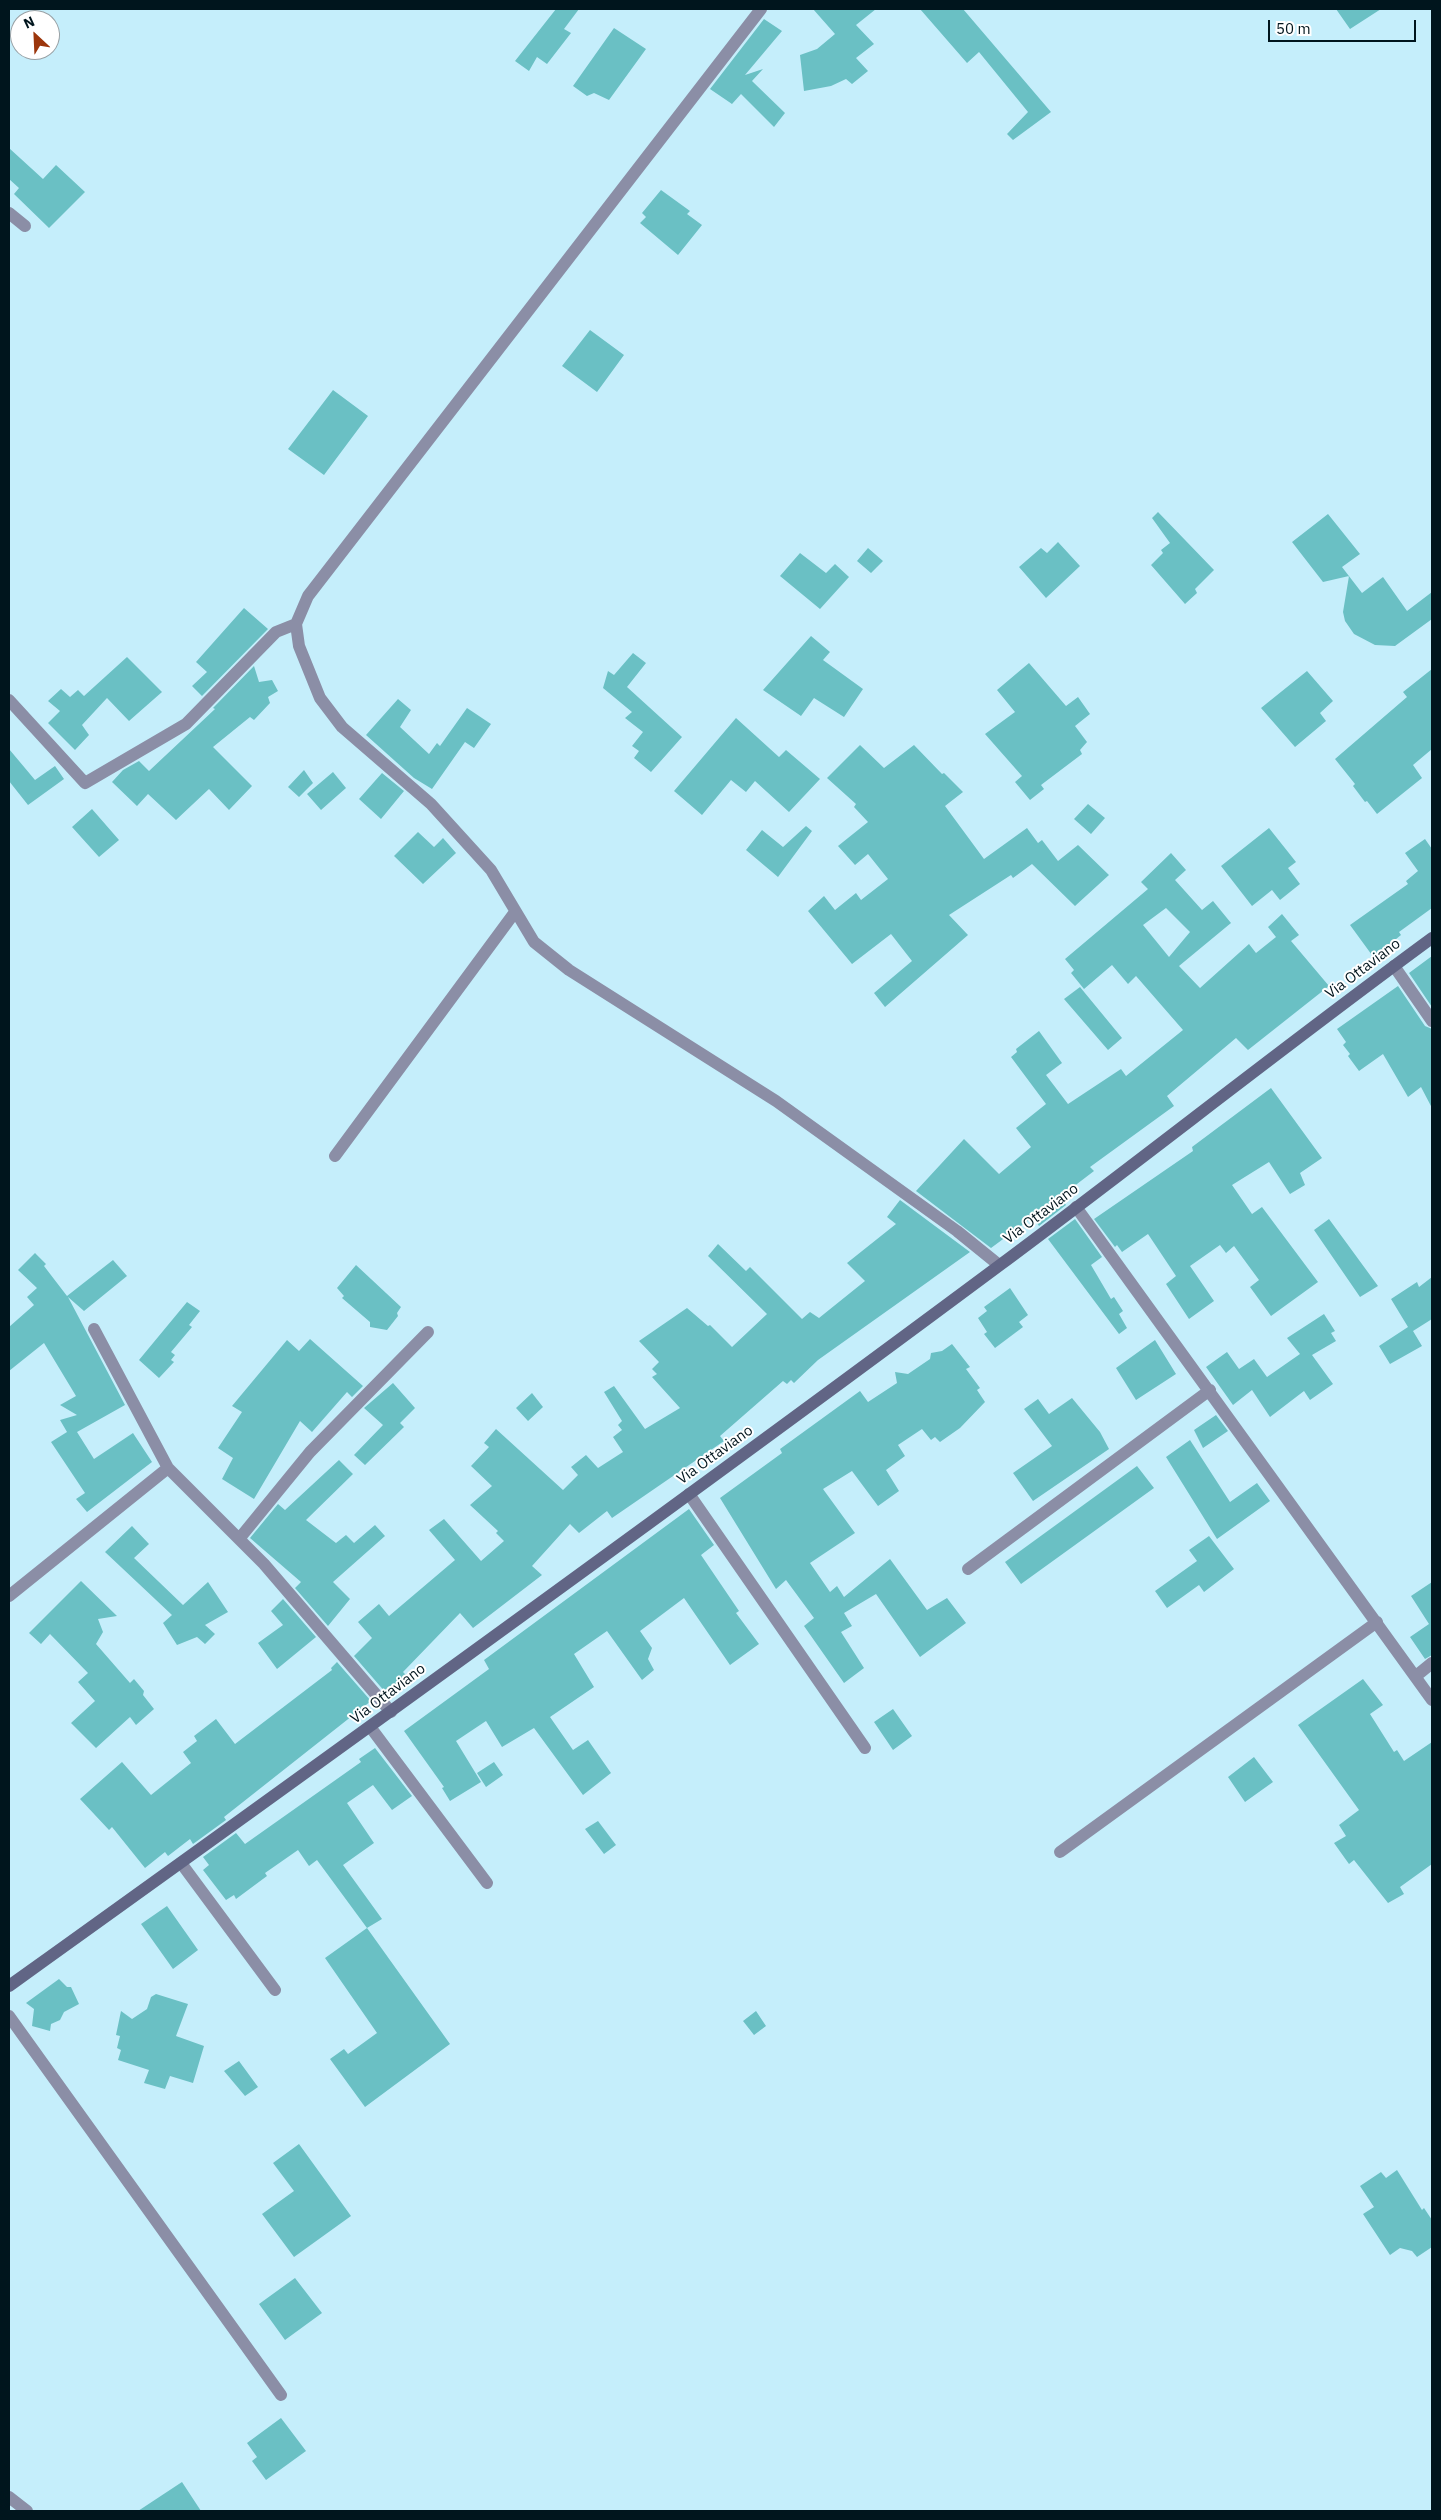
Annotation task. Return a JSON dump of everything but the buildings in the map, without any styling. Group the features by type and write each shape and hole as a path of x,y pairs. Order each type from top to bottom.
{"main road":[{"name":"Via Ottaviano","path":"9,1986 371,1728 689,1494 999,1265 1432,938"}],"street":[{"path":"761,9 308,596 296,624 299,646 320,698 337,720 431,804 491,870 534,942 569,970 776,1102 957,1231 999,1265"},
{"path":"9,213 25,226"},
{"path":"9,700 85,783 186,724 276,632 296,624"},
{"path":"335,1156 515,912"},
{"path":"1394,966 1432,1021"},
{"path":"1076,1207 1210,1390 1432,1700"},
{"path":"94,1329 168,1468 239,1538 277,1579 391,1712"},
{"path":"239,1538 310,1452 428,1332"},
{"path":"968,1569 1210,1390"},
{"path":"9,1596 168,1468"},
{"path":"689,1494 865,1748"},
{"path":"1060,1852 1377,1622"},
{"path":"1416,1676 1432,1663"},
{"path":"371,1728 487,1883"},
{"path":"181,1863 275,1990"},
{"path":"9,2016 281,2395"},
{"path":"9,2497 27,2511"}]}
